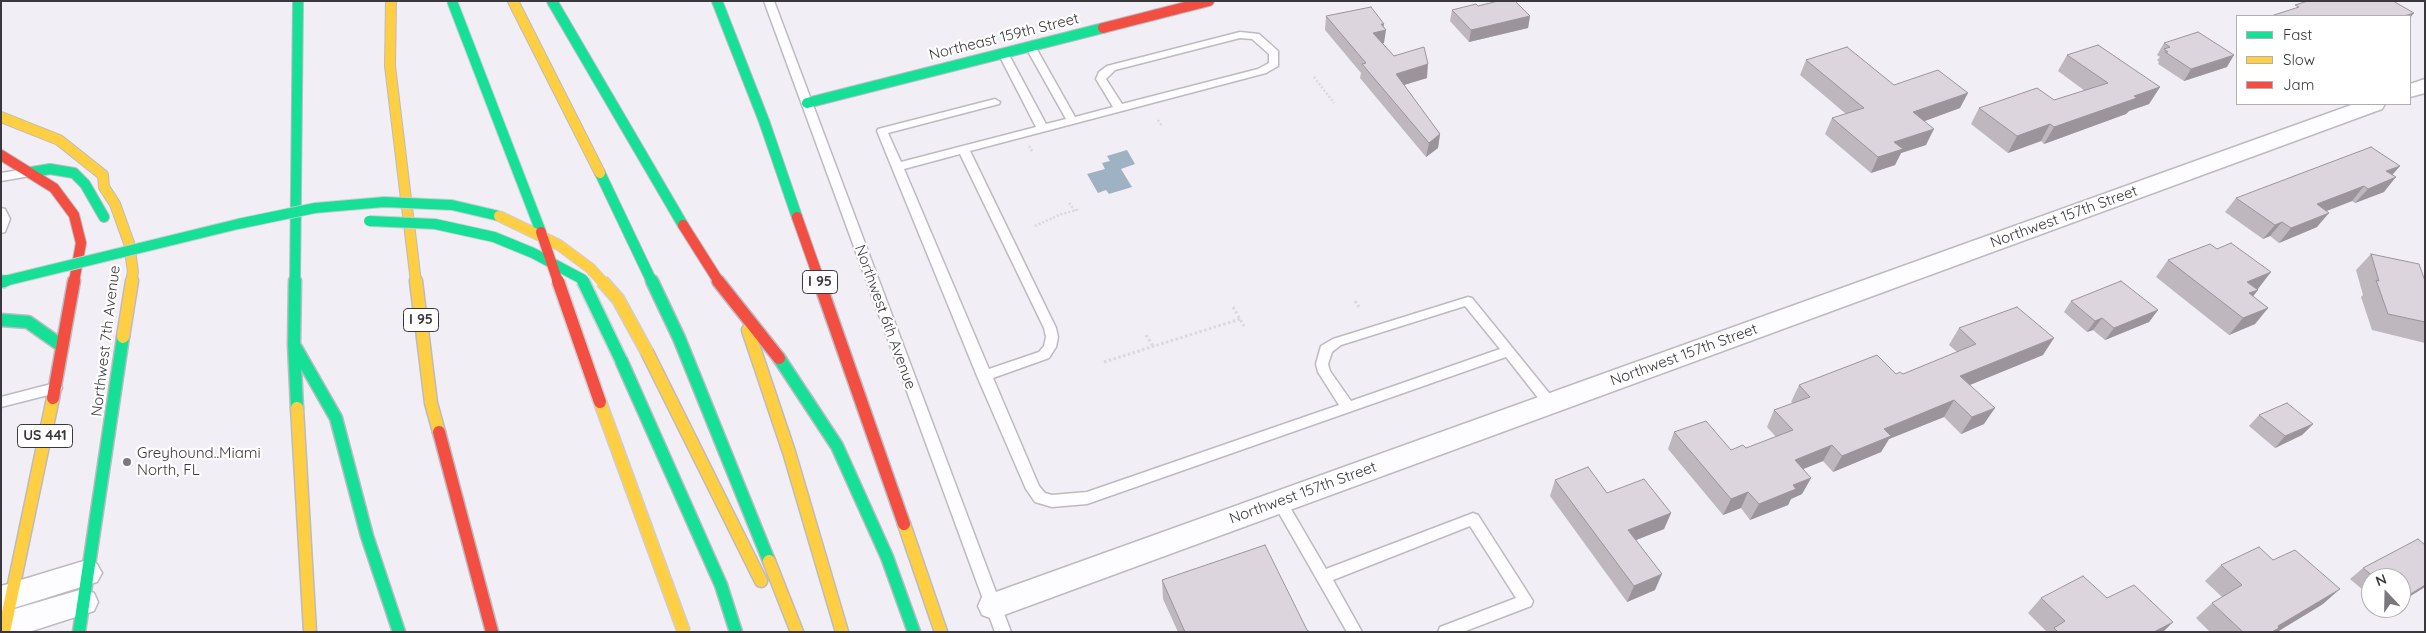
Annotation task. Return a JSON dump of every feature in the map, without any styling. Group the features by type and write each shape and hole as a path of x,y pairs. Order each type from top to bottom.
{"main road":[{"path":"298,1 294,344 310,632"},
{"name":"I 95","path":"391,1 390,66 431,403 492,632"},
{"path":"452,1 550,255 584,356 684,632"},
{"path":"514,1 585,141 679,338 748,504 797,632"},
{"path":"552,1 706,265 743,315 786,366 837,446 887,557 914,632"},
{"name":"I 95","path":"717,1 767,131 941,632"},
{"name":"Northeast 159th Street","path":"807,103 1209,1"},
{"name":"Northwest 7th Avenue","path":"1,117 59,140 103,175 104,186 120,218 129,243 133,272 78,632"},
{"name":"US 441","path":"1,155 32,172 54,188 74,215 81,243 55,388 5,616"},
{"path":"32,172 50,170 74,173 85,184 105,218 120,218"},
{"path":"1,282 238,224 315,208 384,202 452,205 502,217 560,246 590,268 618,300 647,352 765,590"},
{"path":"358,222 376,220 435,224 494,237 533,253 582,279 622,360 721,585 736,632"},
{"path":"283,231 312,225"},
{"path":"123,269 142,264"},
{"path":"57,285 85,278"},
{"path":"743,315 789,452 842,632"},
{"path":"1,320 28,322 62,346"},
{"path":"294,344 336,418 367,536 399,632"},
{"path":"774,606 786,632"}],"street":[{"path":"2411,90 2425,85"},
{"name":"Northwest 157th Street","path":"994,606 2371,105"},
{"path":"5,616 87,573"},
{"path":"5,616 83,602"}],"lane":[{"name":"Northwest 6th Avenue","path":"769,1 1003,632"},
{"path":"897,166 1262,71 1274,64 1274,53 1255,36 1240,35 1111,68 1103,74 1101,79 1118,108"},
{"path":"1030,46 1072,120"},
{"path":"1003,53 1042,128"},
{"path":"995,102 882,131 1033,490 1040,498 1052,501 1087,498 1509,351"},
{"path":"962,149 1050,328 1052,338 1050,348 1044,355 984,376"},
{"path":"1,177 32,172"},
{"path":"1,212 4,219 1,229"},
{"path":"1347,406 1324,372 1322,364 1326,350 1337,342 1468,301 1551,404"},
{"path":"1,402 55,388"},
{"path":"1279,501 1355,632"},
{"path":"1323,577 1473,519 1526,601 1445,632"}],"path":[{"path":"1314,77 1334,103"},
{"path":"1158,120 1162,126"},
{"path":"1069,203 1074,210"},
{"path":"1034,226 1080,209"},
{"path":"1355,301 1359,307"},
{"path":"1233,307 1244,326"},
{"path":"1104,362 1240,319"},
{"path":"1146,336 1153,346"}],"water":[{"path":"1127,150 1135,164 1121,169 1132,187 1109,194 1106,190 1098,193 1087,174 1105,169 1102,163 1110,161 1107,156"}],"building":[{"path":"1498,1 1515,1 1530,16 1471,30 1452,10 1476,4 1478,6"},
{"path":"2308,1 2393,1 2414,13 2407,15 2274,15 2299,7 2295,5"},
{"path":"1371,7 1384,24 1381,24 1386,30 1373,33 1394,56 1424,47 1428,64 1396,74 1440,134 1429,143 1362,64 1366,63 1326,16"},
{"path":"2198,32 2234,55 2191,69 2165,52 2168,52 2164,49 2170,47 2164,43"},
{"path":"2098,45 2160,87 2134,96 2137,98 2054,127 2050,124 2017,136 1979,108 2037,88 2054,100 2108,83 2067,55"},
{"path":"1847,47 1894,85 1938,70 1968,93 1913,112 1934,129 1894,142 1903,149 1878,157 1832,118 1864,108 1806,60"},
{"path":"2371,147 2400,166 2386,171 2396,177 2368,189 2364,186 2317,204 2329,213 2291,228 2282,222 2275,225 2236,198"},
{"path":"2231,243 2271,272 2247,282 2258,290 2249,293 2268,308 2243,318 2168,260 2210,244 2217,249"},
{"path":"2371,254 2419,264 2425,281 2425,322 2388,314 2376,280 2379,281"},
{"path":"2121,281 2158,310 2114,328 2102,318 2095,321 2071,301"},
{"path":"2017,307 2054,338 1960,376 1995,408 1972,417 1954,400 1884,429 1891,436 1842,456 1832,445 1795,460 1811,478 1793,485 1796,489 1759,504 1748,492 1731,499 1674,432 1706,421 1731,450 1743,445 1746,448 1793,430 1774,410 1810,397 1799,385 1877,355 1896,374 1900,372 1903,374 1976,344 1959,328"},
{"path":"2287,403 2313,424 2285,436 2259,415"},
{"path":"1588,467 1607,493 1644,479 1671,513 1628,530 1662,574 1634,586 1555,480"},
{"path":"2418,539 2425,545 2425,585 2411,594 2411,568 2363,568"},
{"path":"1265,545 1307,630 1310,632 1185,632 1162,580"},
{"path":"2259,547 2273,560 2295,550 2340,589 2278,626 2279,628 2272,632 2243,632 2212,603 2242,585 2221,565"},
{"path":"2083,576 2107,598 2134,585 2173,622 2154,632 2058,632 2054,628 2065,621 2041,598"}],"traffic: fast":[{"path":"297,408 294,345 298,1"},
{"path":"452,1 541,232"},
{"path":"552,1 683,225"},
{"path":"717,1 764,121 797,217"},
{"path":"807,103 1103,28"},
{"path":"32,172 50,169 74,173 85,184 104,217"},
{"path":"600,173 679,338 769,561"},
{"path":"1,282 238,224 315,208 384,202 452,205 499,216"},
{"path":"369,221 435,224 494,237 533,253 582,279 621,360"},
{"path":"1,320 28,322 62,346"},
{"path":"79,632 123,337"},
{"path":"296,348 336,418 367,536 399,632"},
{"path":"779,358 837,446 887,557 914,632"},
{"path":"621,360 721,585 736,632"}],"traffic: slow":[{"path":"391,1 390,66 431,403 439,432"},
{"path":"513,1 600,173"},
{"path":"1,117 59,140 103,175 104,187 115,204 129,243 133,272 123,337"},
{"path":"499,216 559,245 590,268 618,299 647,352"},
{"path":"748,330 789,452 842,632"},
{"path":"647,352 761,581"},
{"path":"4,632 53,398"},
{"path":"600,402 684,632"},
{"path":"297,408 310,632"},
{"path":"904,524 941,632"},
{"path":"769,561 797,632"}],"traffic: jam":[{"path":"1103,28 1209,1"},
{"path":"1,155 54,188 74,215 81,243 53,398"},
{"path":"797,217 904,524"},
{"path":"683,225 706,265 743,315 779,358"},
{"path":"541,232 600,402"},
{"path":"439,432 492,632"}],"place":[{"name":"Greyhound..Miami North, FL","path":"127,462"}]}
